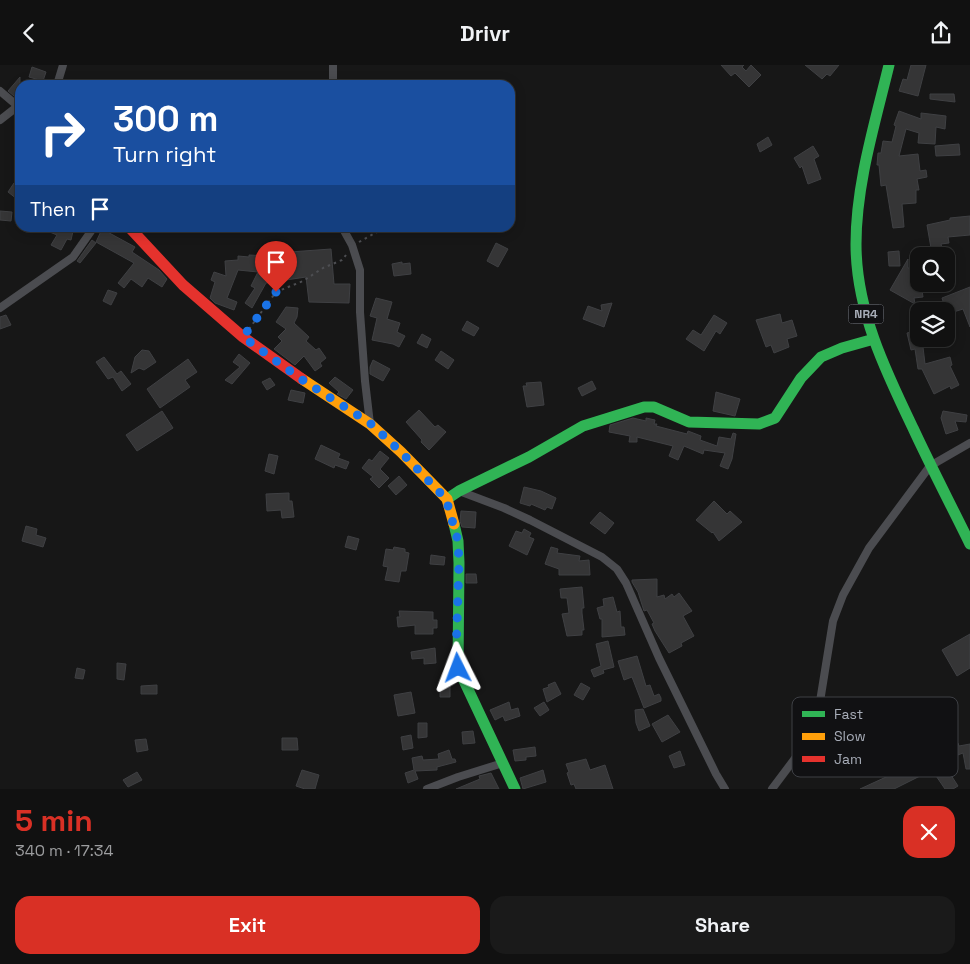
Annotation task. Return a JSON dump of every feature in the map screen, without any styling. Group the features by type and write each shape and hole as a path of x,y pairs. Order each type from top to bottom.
{"main road":[{"name":"NR4","path":"889,65 860,184 856,244 858,281 874,339 891,384 970,544"},
{"path":"134,232 183,285 243,337 304,381 370,423 446,499 458,541 456,655 458,668 514,789"},
{"path":"446,499 529,457 583,426 644,407 654,407 689,422 759,424 775,418 802,378 821,357 842,348 874,339"}],"street":[{"path":"58,80 63,65"},
{"path":"333,65 333,80"},
{"path":"0,91 15,104"},
{"path":"0,120 15,110"},
{"path":"0,308 73,257 90,232"},
{"path":"345,232 352,245 360,270 360,312 370,423"},
{"path":"822,697 834,621 843,595 869,548 930,466 970,443"},
{"path":"459,491 530,520 602,557 617,569 626,583 659,659 725,789"},
{"path":"772,789 792,762"},
{"path":"427,789 503,763"}],"path":[{"path":"243,337 276,292 303,281 323,268 342,261 352,245 377,232"}],"building":[{"path":"721,65 744,65 742,67 746,71 751,65 761,75 749,87 735,73 731,76"},
{"path":"805,65 839,65 830,76 827,74 822,79"},
{"path":"911,65 926,65 918,96 899,91 903,79 907,80"},
{"path":"32,67 46,72 43,80 29,77"},
{"path":"15,83 15,97 8,91"},
{"path":"930,94 954,94 955,102 930,99"},
{"path":"899,111 921,119 921,113 946,116 945,129 936,127 935,144 918,143 919,133 906,129 899,156 918,154 920,171 926,170 927,177 917,179 919,190 916,190 916,203 902,204 904,227 893,228 886,185 881,186 879,165 877,165 878,153 881,153 883,141 892,142 896,126 894,125"},
{"path":"768,137 772,145 760,152 757,144"},
{"path":"959,144 960,155 936,156 935,146"},
{"path":"813,146 819,156 814,159 821,179 808,184 802,166 800,168 794,158"},
{"path":"14,183 15,184 15,197 8,192"},
{"path":"0,211 12,212 11,221 0,220"},
{"path":"970,216 970,235 948,237 949,243 941,244 942,247 931,247 927,225 950,220 950,218"},
{"path":"50,232 73,232 71,240 67,239 61,250 51,245 57,235"},
{"path":"101,232 108,232 135,247 132,252 159,270 167,279 162,287 148,278 142,287 131,279 124,288 118,283 134,263 96,242"},
{"path":"92,240 96,243 80,263 77,261"},
{"path":"496,243 508,249 498,267 487,261"},
{"path":"331,249 334,284 350,284 349,303 309,302 306,277 266,283 252,308 245,303 255,288 251,286 258,272 238,270 227,298 237,302 234,310 215,303 210,298 215,282 211,280 214,272 226,276 225,261 238,260 238,256 267,256 266,267 291,263 290,252"},
{"path":"899,251 900,266 889,266 888,252"},
{"path":"908,259 910,292 922,292 923,297 914,298 915,302 911,302 890,290"},
{"path":"402,262 402,264 410,263 411,274 394,276 392,264"},
{"path":"970,287 970,327 963,309 955,312 955,302 943,302 942,298"},
{"path":"108,290 117,293 111,305 103,301"},
{"path":"376,298 392,302 387,319 400,323 397,332 405,336 399,347 372,340 377,318 370,316"},
{"path":"612,303 604,327 583,319 588,306 602,311 601,305"},
{"path":"286,307 298,308 294,323 309,337 306,341 316,350 319,348 326,358 320,363 322,366 315,371 304,356 295,365 274,349 282,341 278,337 286,329 276,322"},
{"path":"780,314 782,323 792,320 797,336 787,339 789,347 774,353 771,345 766,347 756,320"},
{"path":"6,315 11,325 0,329 0,317"},
{"path":"714,315 727,323 720,334 716,331 704,351 686,339 693,330 701,335"},
{"path":"467,321 479,328 474,336 462,330"},
{"path":"910,332 910,346 907,333"},
{"path":"422,334 431,339 427,348 417,343"},
{"path":"910,347 923,347 925,364 950,357 952,365 950,366 959,385 951,389 950,386 934,394 922,369 918,369 915,349 911,350"},
{"path":"142,350 149,351 156,362 144,370 139,368 131,373 135,357"},
{"path":"441,351 454,360 448,369 435,360"},
{"path":"239,354 250,363 232,384 225,380 240,367 233,362"},
{"path":"104,357 117,374 121,371 131,384 122,391 113,377 108,379 96,362"},
{"path":"188,359 197,372 185,380 190,387 160,408 147,389"},
{"path":"373,360 390,369 383,381 370,374"},
{"path":"335,377 353,390 346,399 337,394 339,392 329,383"},
{"path":"270,378 275,385 267,390 262,382"},
{"path":"592,381 596,389 582,396 578,388"},
{"path":"541,382 544,405 527,407 523,386 527,386 526,383"},
{"path":"291,390 305,393 303,403 288,400"},
{"path":"716,392 740,399 735,416 713,411"},
{"path":"419,410 435,427 438,425 446,432 429,450 406,422"},
{"path":"162,411 173,428 137,451 126,435"},
{"path":"943,411 967,415 966,422 955,421 958,430 946,434 941,418"},
{"path":"633,418 646,421 646,418 655,420 654,424 657,424 656,426 687,434 688,431 701,436 700,440 717,446 719,437 731,439 733,433 736,434 732,459 728,469 720,466 725,453 704,450 703,454 684,446 678,460 669,456 673,446 637,437 637,442 629,442 630,436 609,432 610,425"},
{"path":"321,445 340,454 338,458 349,462 346,469 335,465 334,468 315,459"},
{"path":"380,451 389,458 380,469 389,478 379,488 370,479 373,477 362,468 369,459 372,461"},
{"path":"269,454 278,456 274,474 265,471"},
{"path":"399,476 407,485 396,495 388,486"},
{"path":"524,487 541,491 556,498 552,509 547,507 545,510 531,504 530,506 520,503"},
{"path":"289,493 289,501 292,501 294,517 282,518 281,510 267,511 266,494"},
{"path":"714,501 727,514 730,511 742,522 719,541 713,532 696,520"},
{"path":"461,511 476,512 475,528 462,527 460,521"},
{"path":"600,512 614,523 605,534 590,523"},
{"path":"26,526 37,529 36,535 46,538 43,547 22,541"},
{"path":"524,529 531,533 529,537 534,539 527,555 509,546 516,531 522,533"},
{"path":"348,536 359,539 356,550 345,547"},
{"path":"394,547 405,549 405,552 409,553 406,571 401,571 399,582 385,580 388,567 383,566 386,549 393,550"},
{"path":"551,547 558,549 557,553 580,556 579,561 589,560 590,575 559,575 559,569 545,564"},
{"path":"431,555 445,557 444,565 430,564"},
{"path":"466,574 476,574 477,583 466,583"},
{"path":"657,579 657,597 664,595 665,599 672,594 674,597 679,593 692,611 683,616 694,636 681,643 682,646 669,653 655,631 652,624 654,623 647,610 644,611 638,592 632,582 632,580"},
{"path":"582,587 584,630 582,630 582,635 567,636 562,614 569,613 567,598 561,598 560,589"},
{"path":"613,597 617,612 620,611 621,627 624,627 625,635 602,637 602,619 600,619 597,608 604,606 603,599"},
{"path":"399,611 433,612 433,620 437,620 437,628 433,628 433,634 415,634 415,625 398,627 397,617 400,617"},
{"path":"970,634 970,668 957,676 942,650"},
{"path":"608,641 614,667 603,670 604,673 594,677 591,670 601,666 596,644"},
{"path":"435,648 436,663 424,664 424,658 412,659 411,652"},
{"path":"637,656 646,686 650,685 654,696 659,694 661,698 661,701 644,708 632,677 624,680 618,661"},
{"path":"117,663 126,664 124,680 117,679"},
{"path":"77,668 85,670 83,679 75,678"},
{"path":"555,682 561,694 547,702 543,689"},
{"path":"581,683 590,688 583,700 574,695"},
{"path":"440,684 450,684 450,697 440,697"},
{"path":"157,685 157,694 141,694 141,686"},
{"path":"411,692 415,713 398,716 394,695"},
{"path":"509,702 511,710 518,708 520,716 505,721 503,716 495,720 490,710"},
{"path":"544,702 549,710 540,716 534,708"},
{"path":"643,709 650,726 639,731 635,710"},
{"path":"668,715 680,732 662,742 652,724"},
{"path":"418,723 427,723 427,737 418,738"},
{"path":"473,731 475,743 463,744 462,732"},
{"path":"411,735 413,748 403,750 401,737"},
{"path":"282,738 297,738 298,750 282,750"},
{"path":"146,739 148,750 137,752 135,740"},
{"path":"958,743 959,746 970,744 970,769 966,769 963,753 958,755"},
{"path":"535,747 536,756 526,757 526,760 515,761 513,750"},
{"path":"449,750 452,759 455,759 456,762 437,767 437,770 415,771 418,779 408,783 405,773 414,770 412,758 422,756 423,760 439,759 438,754"},
{"path":"680,751 685,765 674,768 669,756"},
{"path":"586,759 590,770 605,765 613,789 576,789 574,784 571,785 566,764"},
{"path":"302,770 319,775 315,789 305,789 296,786"},
{"path":"543,770 546,782 523,789 520,778"},
{"path":"137,772 142,780 128,787 123,780"},
{"path":"491,773 499,789 456,789 480,779 479,776"},
{"path":"886,777 918,777 894,789 860,789"},
{"path":"937,777 952,777 958,786 953,789 945,789"}],"traffic: fast":[{"path":"889,65 867,154 859,199 856,244 861,292 874,339 892,384 970,544"},
{"path":"447,499 459,491 529,457 583,426 644,407 654,407 689,422 759,424 775,418 801,378 821,357 842,348 874,339"},
{"path":"454,524 458,541 459,563 458,668 515,789"}],"traffic: slow":[{"path":"302,379 370,424 401,452 447,499 454,524"}],"traffic: jam":[{"path":"134,232 183,285 243,337 302,379"}],"route":[{"path":"276,292 243,337 304,381 370,423 446,499 458,541 456,655 458,668"}]}
